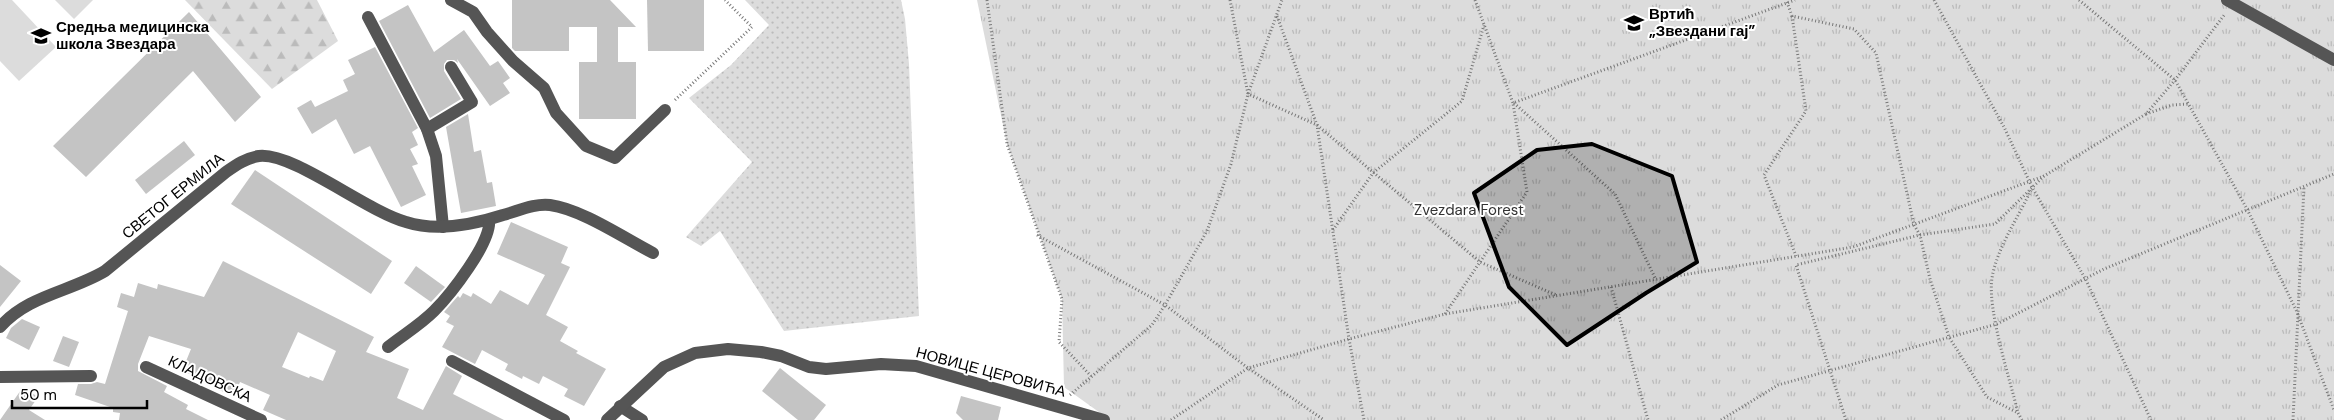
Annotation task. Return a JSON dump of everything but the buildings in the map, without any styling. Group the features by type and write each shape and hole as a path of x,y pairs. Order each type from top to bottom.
{"street":[{"path":"451,0 473,12 487,32 513,61 544,88 556,113 586,146 615,158 665,110"},
{"path":"2230,2 2334,60"},
{"path":"368,17 427,129 436,156 442,227"},
{"path":"427,129 472,102 451,67"},
{"name":"СВЕТОГ ЕРМИЛА","path":"0,327 11,315 26,305 83,283 106,271 226,172 246,159 260,156 273,157 296,165 385,216 408,223 442,227 489,220 534,206 549,204 570,209 653,253"},
{"path":"388,347 434,311 453,288 486,238 489,220"},
{"name":"НОВИЦЕ ЦЕРОВИЋА","path":"607,420 664,367 696,353 728,349 781,356 809,367 826,369 881,364 916,366 1104,420"},
{"path":"452,361 564,420"},
{"name":"КЛАДОВСКА","path":"146,367 261,420"},
{"path":"0,377 91,376"},
{"path":"620,406 642,420"}],"path":[{"path":"665,110 752,26 725,0"},
{"path":"987,0 1007,144 1038,236 1062,299 1059,342 1091,376"},
{"path":"1230,0 1248,94"},
{"path":"1056,406 1152,325 1165,306 1206,231 1231,164 1248,94 1282,0"},
{"path":"1445,314 1528,192 1513,103 1475,0"},
{"path":"1513,103 1795,0"},
{"path":"1934,0 2004,127 2032,187 2086,280 2152,420"},
{"path":"2079,0 2175,80 2247,209 2297,312 2334,410"},
{"path":"1787,2 1792,16 1806,111 1764,175 1796,256"},
{"path":"2146,114 2175,80 2230,2"},
{"path":"1276,15 1317,125 1349,338 1364,420"},
{"path":"1792,16 1854,29 1876,53 1914,225 1920,234 1930,279 1949,337 1986,397 2018,413"},
{"path":"1333,231 1373,173 1462,101 1484,24"},
{"path":"1248,94 1317,125 1480,262 1558,296"},
{"path":"1513,103 1615,194 1656,280"},
{"path":"1846,420 1796,265 1920,234 1995,224 2044,176 2146,114 2172,105 2189,104"},
{"path":"1721,420 1778,385 1997,324 2086,280 2104,269 2334,174"},
{"path":"1172,420 1248,368 1349,338 1445,314 1852,248 2044,176"},
{"path":"2293,420 2304,186"},
{"path":"2022,420 2018,413 1991,300 1992,278 2002,251 2032,187"},
{"path":"1038,236 1165,306 1248,368 1324,420"},
{"path":"1611,287 1648,420"}],"highlighted area":[{"path":"1592,144 1672,176 1697,262 1567,345 1509,287 1474,193 1537,150"}],"green space":[{"path":"0,0 12,0 56,47 19,81 0,61"},
{"path":"55,0 93,0 74,19"},
{"path":"185,0 317,0 338,41 272,89"},
{"path":"745,0 901,0 905,19 909,64 919,316 784,331 720,231 701,246 686,237 752,162 689,98 731,65 769,25"},
{"name":"Zvezdara Forest","path":"977,0 2334,0 2334,420 1110,420 1064,387 1062,299 1007,144"}],"place":[{"name":"Вртић „Звездани гај”","path":"1634,23"},
{"name":"Средња медицинска школа Звездара","path":"41,36"}]}
